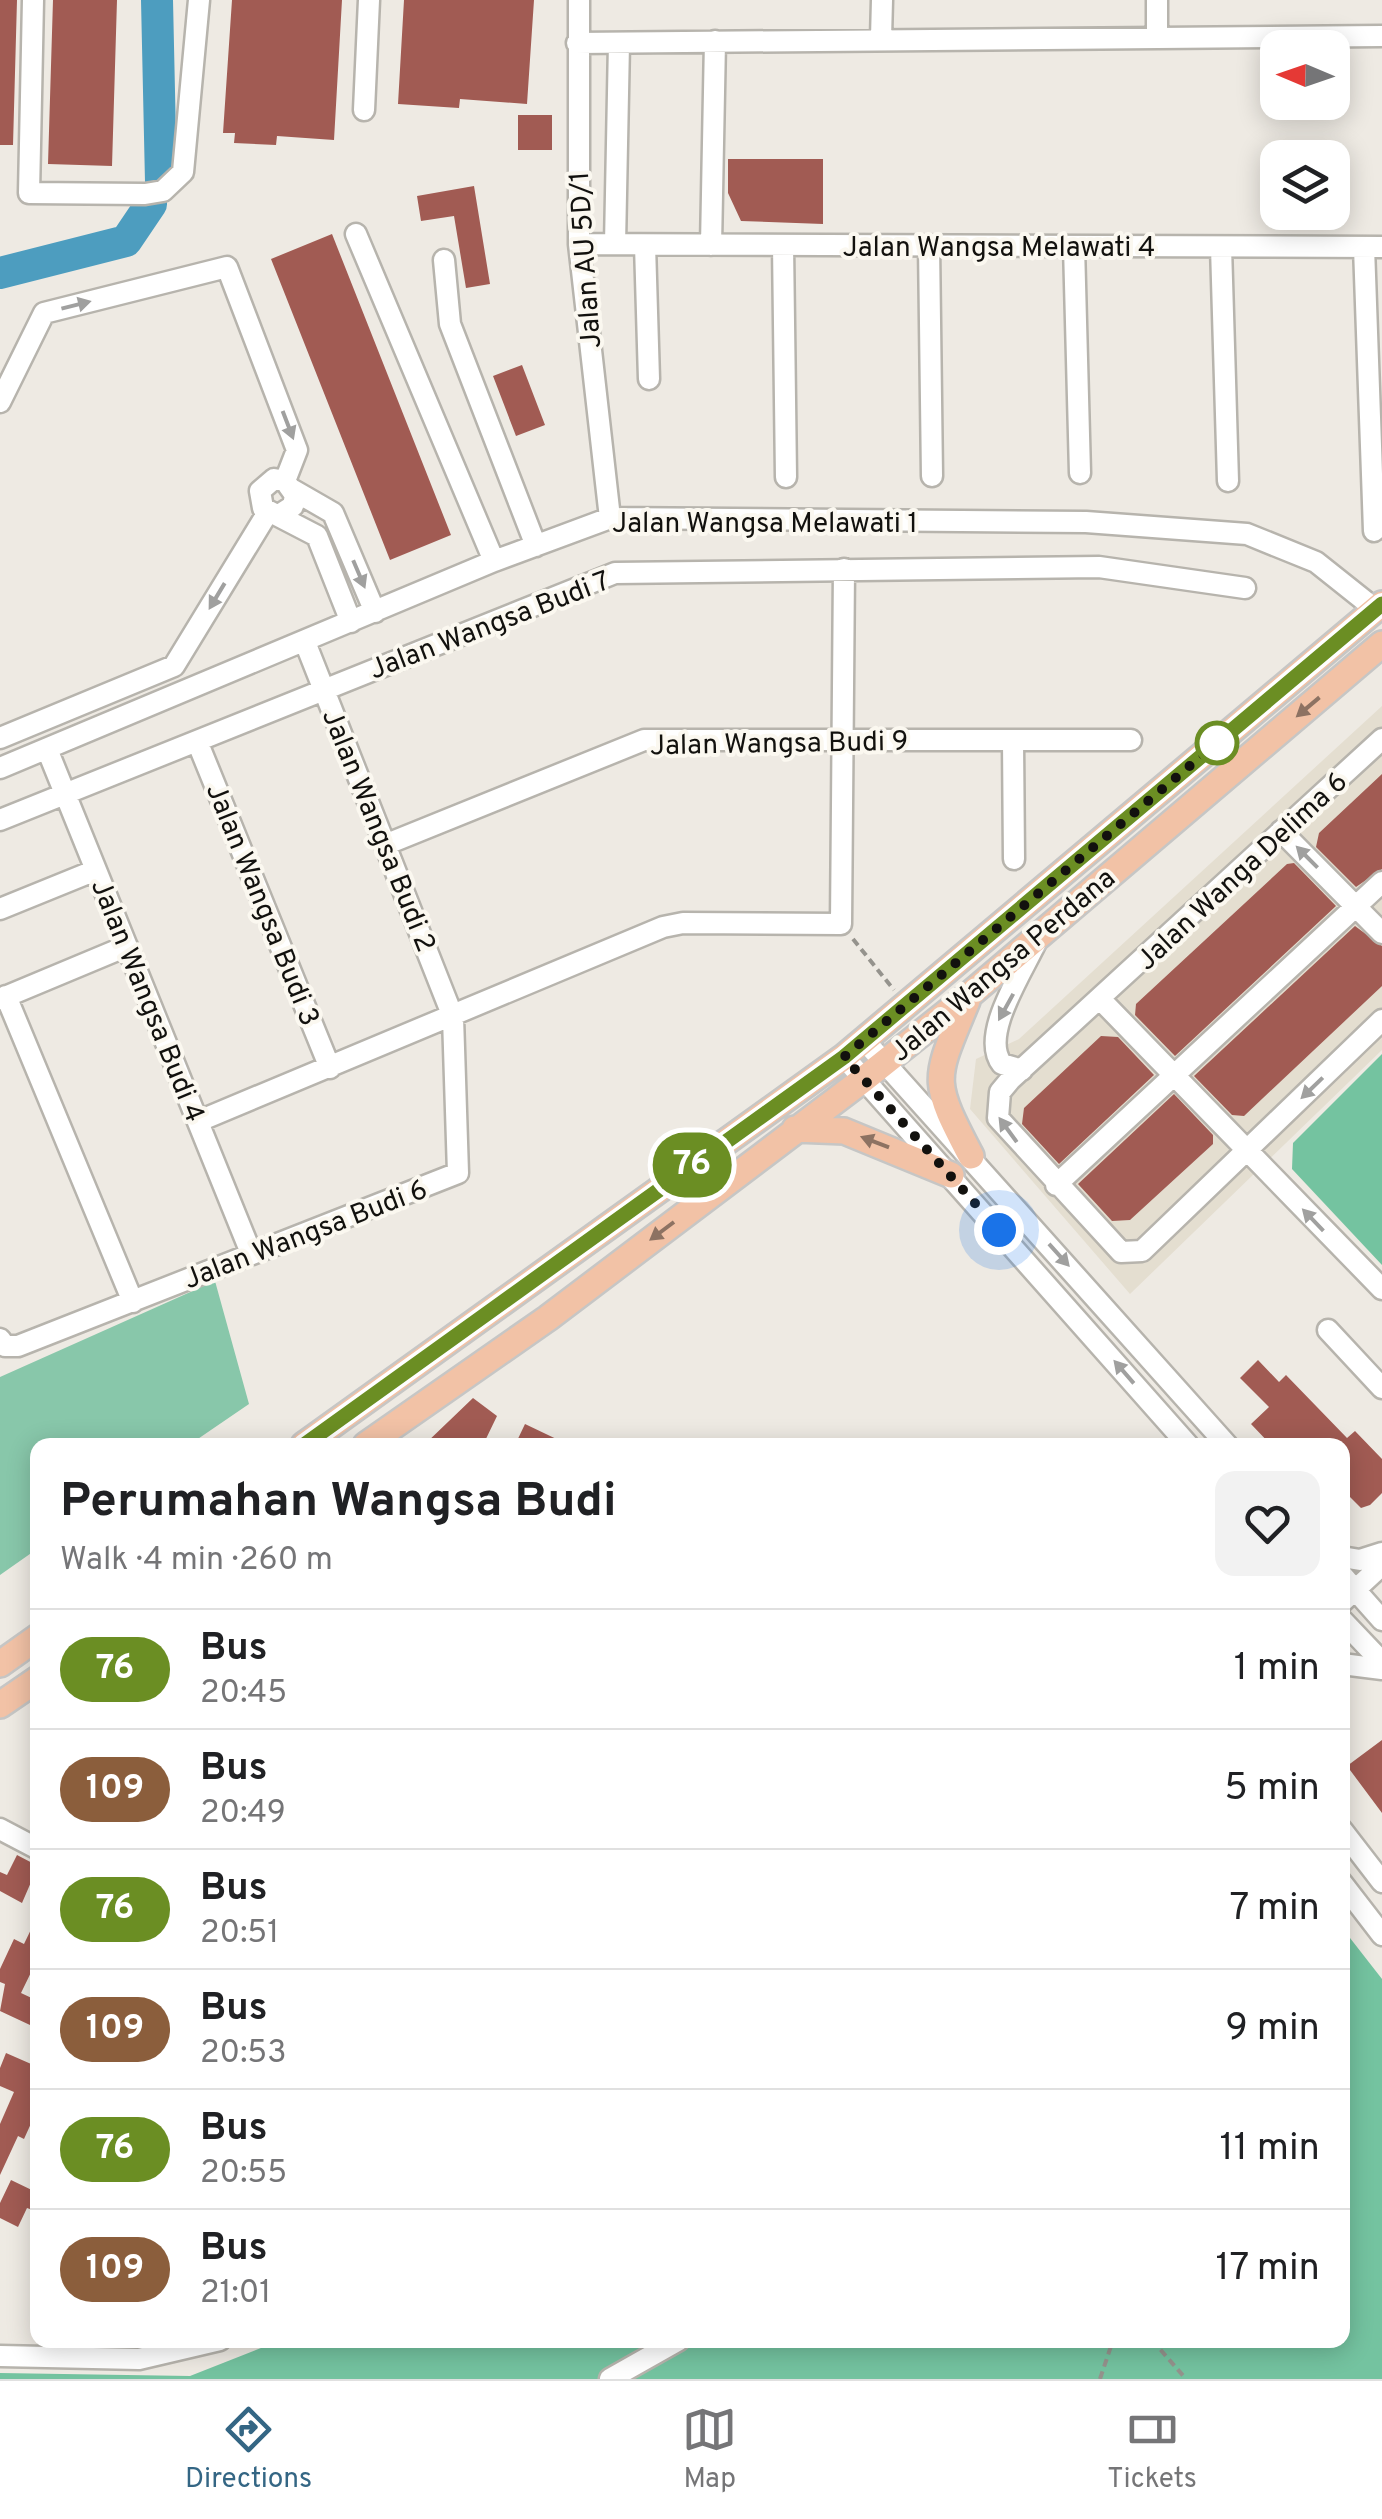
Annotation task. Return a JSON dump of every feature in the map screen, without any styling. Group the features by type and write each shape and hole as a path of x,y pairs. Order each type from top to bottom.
{"main road":[{"name":"Jalan Wangsa Perdana","path":"314,1438 854,1048 1379,607"},
{"name":"Jalan Wangsa Perdana","path":"376,1438 548,1318 864,1079 968,996 1382,644"},
{"path":"968,996 940,1066 940,1098 971,1156"},
{"path":"795,1129 844,1131 951,1175"},
{"path":"0,1664 30,1643"},
{"path":"0,1706 30,1685"}],"street":[{"path":"33,0 29,193 145,194 177,182 187,154 199,0"},
{"path":"364,110 370,0"},
{"name":"Jalan AU 5D/1","path":"579,0 580,244 610,518"},
{"path":"881,38 882,0"},
{"path":"1157,0 1157,38"},
{"path":"578,43 1382,36"},
{"path":"711,245 715,41"},
{"path":"615,244 619,43"},
{"path":"356,234 494,561"},
{"name":"Jalan Wangsa Melawati 4","path":"580,244 1373,247"},
{"path":"644,244 648,379"},
{"path":"783,245 786,478"},
{"path":"930,246 932,476"},
{"path":"1074,246 1080,473"},
{"path":"1221,246 1228,481"},
{"path":"1373,247 1374,531"},
{"path":"444,260 450,324 536,546"},
{"path":"0,402 44,312 227,267 297,450 289,486 293,506 274,514 174,666 0,738"},
{"path":"348,613 317,536 260,503 260,491 274,480 333,513 375,612"},
{"name":"Jalan Wangsa Melawati 1","path":"0,768 330,632 348,613 375,612 494,561 610,518 1086,522 1247,534 1316,562 1379,607"},
{"path":"322,548 344,540"},
{"name":"Jalan Wangsa Budi 7","path":"0,820 615,572 1099,567 1246,588"},
{"path":"199,1121 674,924 841,924 844,569"},
{"name":"Jalan Wangsa Budi 2","path":"306,642 453,1017"},
{"name":"Jalan Wangsa Budi 9","path":"387,844 644,740 1131,740"},
{"name":"Jalan Wanga Delima 6","path":"1246,1150 1142,1251 1121,1252 998,1118 1000,1092 1382,740"},
{"name":"Jalan Wangsa Budi 3","path":"197,741 330,1068"},
{"path":"1013,741 1014,859"},
{"name":"Jalan Wangsa Budi 4","path":"47,748 250,1253"},
{"path":"1281,831 1382,932"},
{"path":"0,909 96,870"},
{"path":"1056,1185 1382,882"},
{"path":"1022,1070 1002,1064 992,1042 997,1021 1040,931"},
{"path":"127,946 3,998 133,1302"},
{"path":"1101,1000 1382,1289"},
{"name":"Jalan Wangsa Budi 6","path":"3,1343 18,1346 458,1174 453,1017"},
{"path":"1246,1150 1382,1020"},
{"path":"854,1048 884,1062 1222,1438"},
{"path":"854,1048 864,1079 1182,1438"},
{"path":"1328,1330 1382,1388"},
{"path":"1350,1558 1360,1560 1382,1553"},
{"path":"1350,1587 1382,1565"},
{"path":"1350,1591 1381,1616 1350,1631"},
{"path":"1350,1635 1382,1666"},
{"path":"1350,1664 1382,1666"},
{"path":"0,1829 30,1845"},
{"path":"1350,1840 1382,1882"},
{"path":"1350,1893 1382,1935"},
{"path":"0,2356 139,2359 186,2348"},
{"path":"610,2379 666,2348"}],"path":[{"path":"841,924 894,990 908,980"},
{"path":"1100,2379 1110,2348"},
{"path":"1159,2348 1186,2379"}],"shaded area":[{"path":"1382,706 1382,1050 1130,1294 970,1109 976,1059 1019,1039"}],"green space":[{"path":"1382,1054 1382,1265 1292,1169 1293,1143"},
{"path":"215,1281 249,1404 199,1438 30,1438 30,1554 0,1575 0,1377"},
{"path":"1350,1938 1382,1979 1382,2379 0,2379 0,2373 190,2376 261,2348 1350,2348"}],"building":[{"path":"0,0 17,0 13,145 0,145"},
{"path":"53,0 117,0 112,166 48,164"},
{"path":"232,0 342,0 334,140 277,136 276,145 234,143 235,133 223,133"},
{"path":"404,0 534,0 527,104 460,99 459,108 398,104"},
{"path":"518,115 552,115 552,150 518,150"},
{"path":"728,159 823,159 823,224 741,221 728,193"},
{"path":"474,186 490,284 466,288 454,216 421,221 417,196"},
{"path":"332,234 451,535 390,560 271,259"},
{"path":"522,365 545,425 516,436 493,376"},
{"path":"1382,774 1382,869 1356,887 1316,847 1319,833"},
{"path":"1294,863 1336,906 1175,1056 1135,1015 1136,1004 1287,864"},
{"path":"1355,926 1382,946 1382,986 1244,1116 1232,1115 1194,1076"},
{"path":"1101,1036 1118,1037 1154,1075 1059,1164 1022,1124 1024,1108"},
{"path":"1174,1094 1213,1135 1213,1144 1130,1220 1112,1221 1078,1184"},
{"path":"1258,1360 1279,1382 1286,1375 1347,1438 1264,1438 1251,1424 1269,1407 1240,1378"},
{"path":"473,1398 497,1416 486,1438 431,1438"},
{"path":"525,1424 554,1438 518,1438"},
{"path":"1355,1431 1382,1459 1382,1493 1361,1508 1350,1497 1347,1438"},
{"path":"1382,1740 1382,1813 1350,1770 1350,1764"},
{"path":"17,1855 30,1862 30,1884 22,1903 0,1891 0,1872 7,1875"},
{"path":"30,1932 30,1974 21,1993 30,1997 30,2025 0,2011 5,1984 0,1982 0,1969 14,1939 24,1944"},
{"path":"6,2053 30,2064 30,2126 24,2139 18,2136 0,2175 0,2124 14,2092 0,2086 0,2068"},
{"path":"11,2180 30,2189 30,2209 27,2208 18,2227 0,2218 0,2203"}],"waterway":[{"path":"157,0 161,182"},
{"path":"0,273 126,241 151,204"}],"bus line":[{"name":"76","path":"314,1438 844,1057 1382,604"}],"route":[{"path":"999,1230 844,1057 1217,743"}]}
